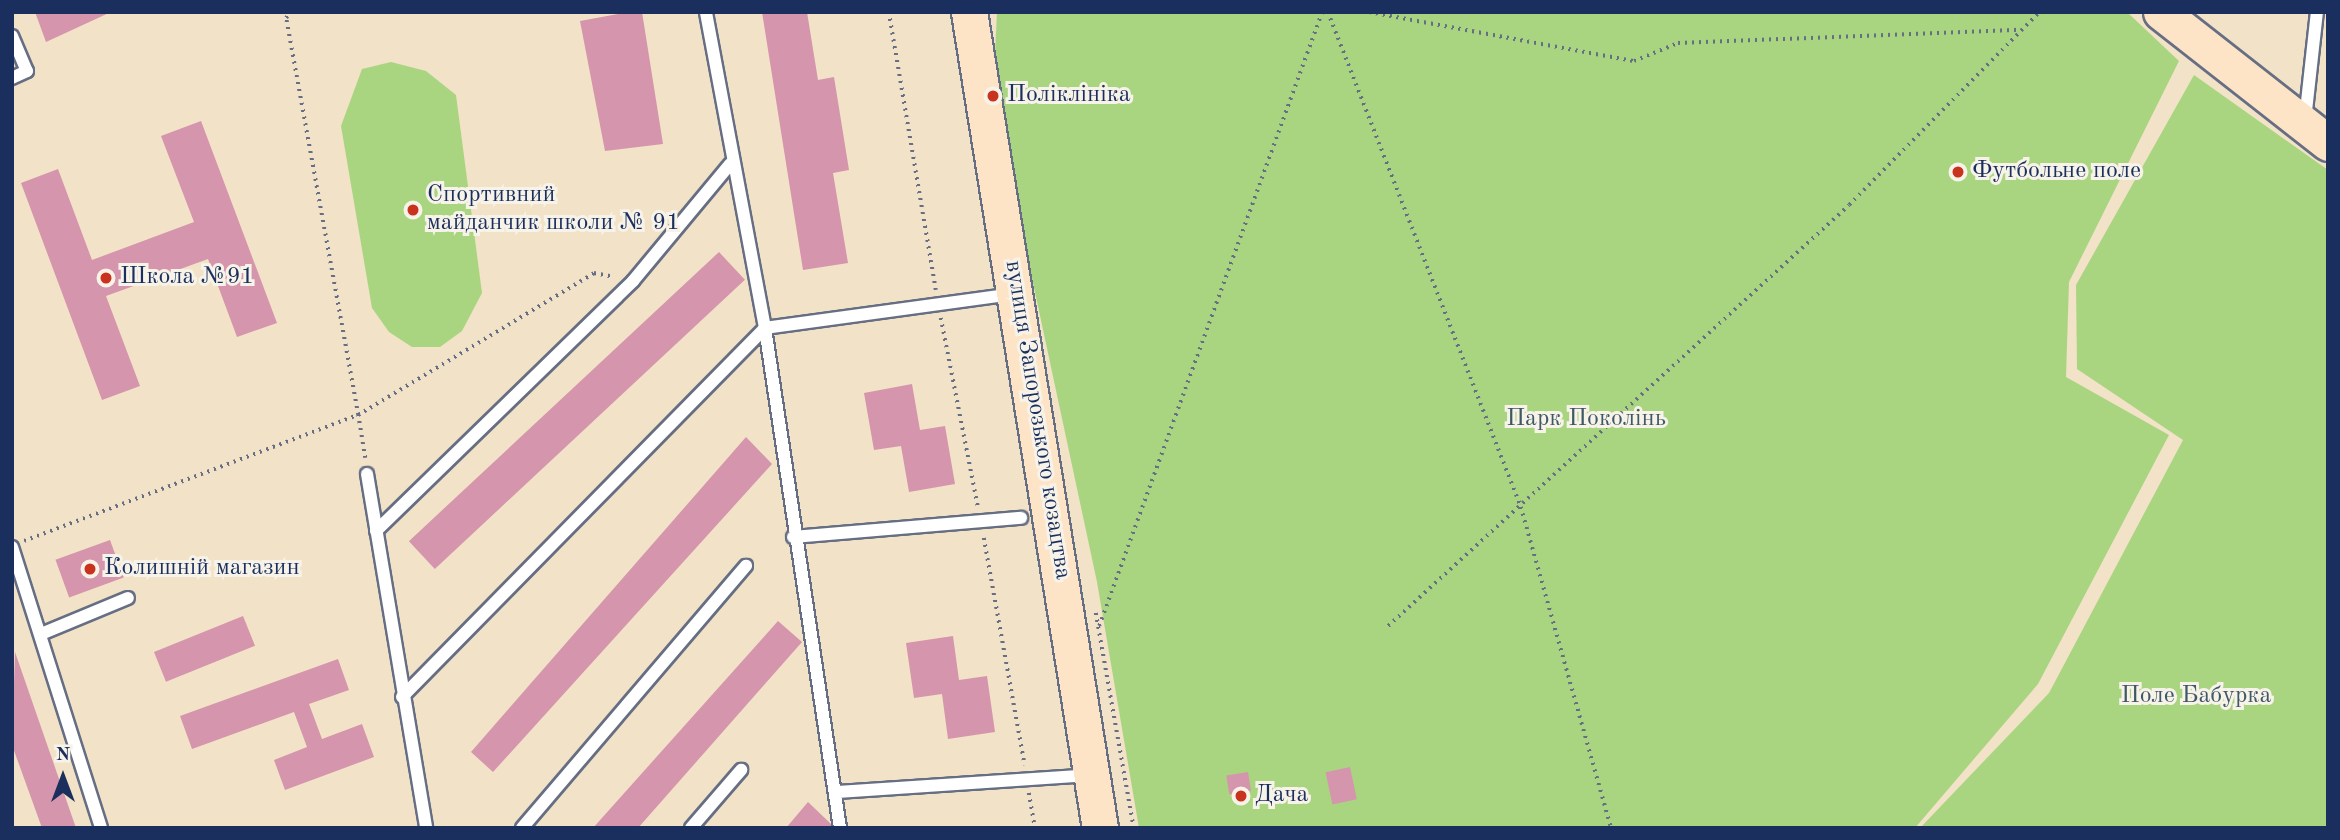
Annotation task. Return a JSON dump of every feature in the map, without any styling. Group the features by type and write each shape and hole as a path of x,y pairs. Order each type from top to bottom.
{"street":[{"name":"вулиця Запорозького козацтва","path":"969,12 1078,675 1100,828"},
{"path":"2161,12 2316,136"}],"lane":[{"path":"706,12 730,164 765,328 793,537 840,828"},
{"path":"2316,136 2317,12"},
{"path":"12,36 27,71 12,78"},
{"path":"376,531 633,281 730,164"},
{"path":"402,697 765,328 1016,294"},
{"path":"367,474 402,697 426,828"},
{"path":"793,537 1021,518"},
{"path":"12,546 101,828"},
{"path":"522,828 746,566"},
{"path":"41,634 128,598"},
{"path":"691,828 741,770"},
{"path":"836,792 1027,776 1093,775"}],"path":[{"path":"290,12 286,18 367,474"},
{"path":"889,12 938,305 981,523 1035,828"},
{"path":"1078,675 1322,12"},
{"path":"1328,12 1521,507 1611,828"},
{"path":"1369,12 1634,61 1678,43 2020,30"},
{"path":"1388,626 1849,205 2039,12"},
{"path":"12,546 358,415 594,273 633,281"}],"green space":[{"name":"Парк Поколінь","path":"997,12 2127,12 2179,61 2069,282 2066,377 2169,435 2038,684 1915,828 1139,828 1097,582 993,96"},
{"name":"Спортивний майданчик школи № 91","path":"391,62 426,71 456,95 482,293 462,331 440,347 412,347 389,332 372,308 341,126 362,69"},
{"name":"Поле Бабурка","path":"2194,75 2328,170 2328,828 1920,828 2049,693 2183,440 2077,369 2076,285"}],"building":[{"path":"35,12 111,12 46,42"},
{"path":"642,12 663,144 605,151 580,21"},
{"path":"762,12 807,12 818,80 834,77 849,170 833,173 848,263 803,270"},
{"name":"Школа №91","path":"201,121 277,323 237,337 208,259 106,296 140,386 102,400 21,183 58,169 92,260 194,222 161,136"},
{"path":"719,252 745,280 435,569 409,541"},
{"path":"912,384 920,430 945,426 955,484 909,492 901,446 874,450 864,393"},
{"path":"746,437 772,464 493,772 471,752"},
{"name":"Колишній магазин","path":"110,540 124,578 69,597 55,560"},
{"path":"243,616 255,646 166,682 154,652"},
{"path":"778,621 802,642 638,828 593,828"},
{"path":"953,636 959,680 987,676 995,732 948,739 942,694 914,698 906,643"},
{"path":"15,652 76,828 42,828 12,745"},
{"path":"338,659 349,690 309,704 322,739 362,724 374,757 285,790 274,760 307,747 294,712 192,749 180,716"},
{"path":"1350,767 1357,799 1332,804 1326,772"},
{"path":"1248,772 1251,791 1229,794 1226,775"},
{"path":"808,802 831,824 831,828 786,828"}],"place":[{"name":"Поліклініка","path":"993,96"},
{"name":"Футбольне поле","path":"1958,172"},
{"name":"Спортивний майданчик школи № 91","path":"413,210"},
{"name":"Школа №91","path":"106,278"},
{"name":"Колишній магазин","path":"90,569"},
{"name":"Дача","path":"1241,796"}]}
